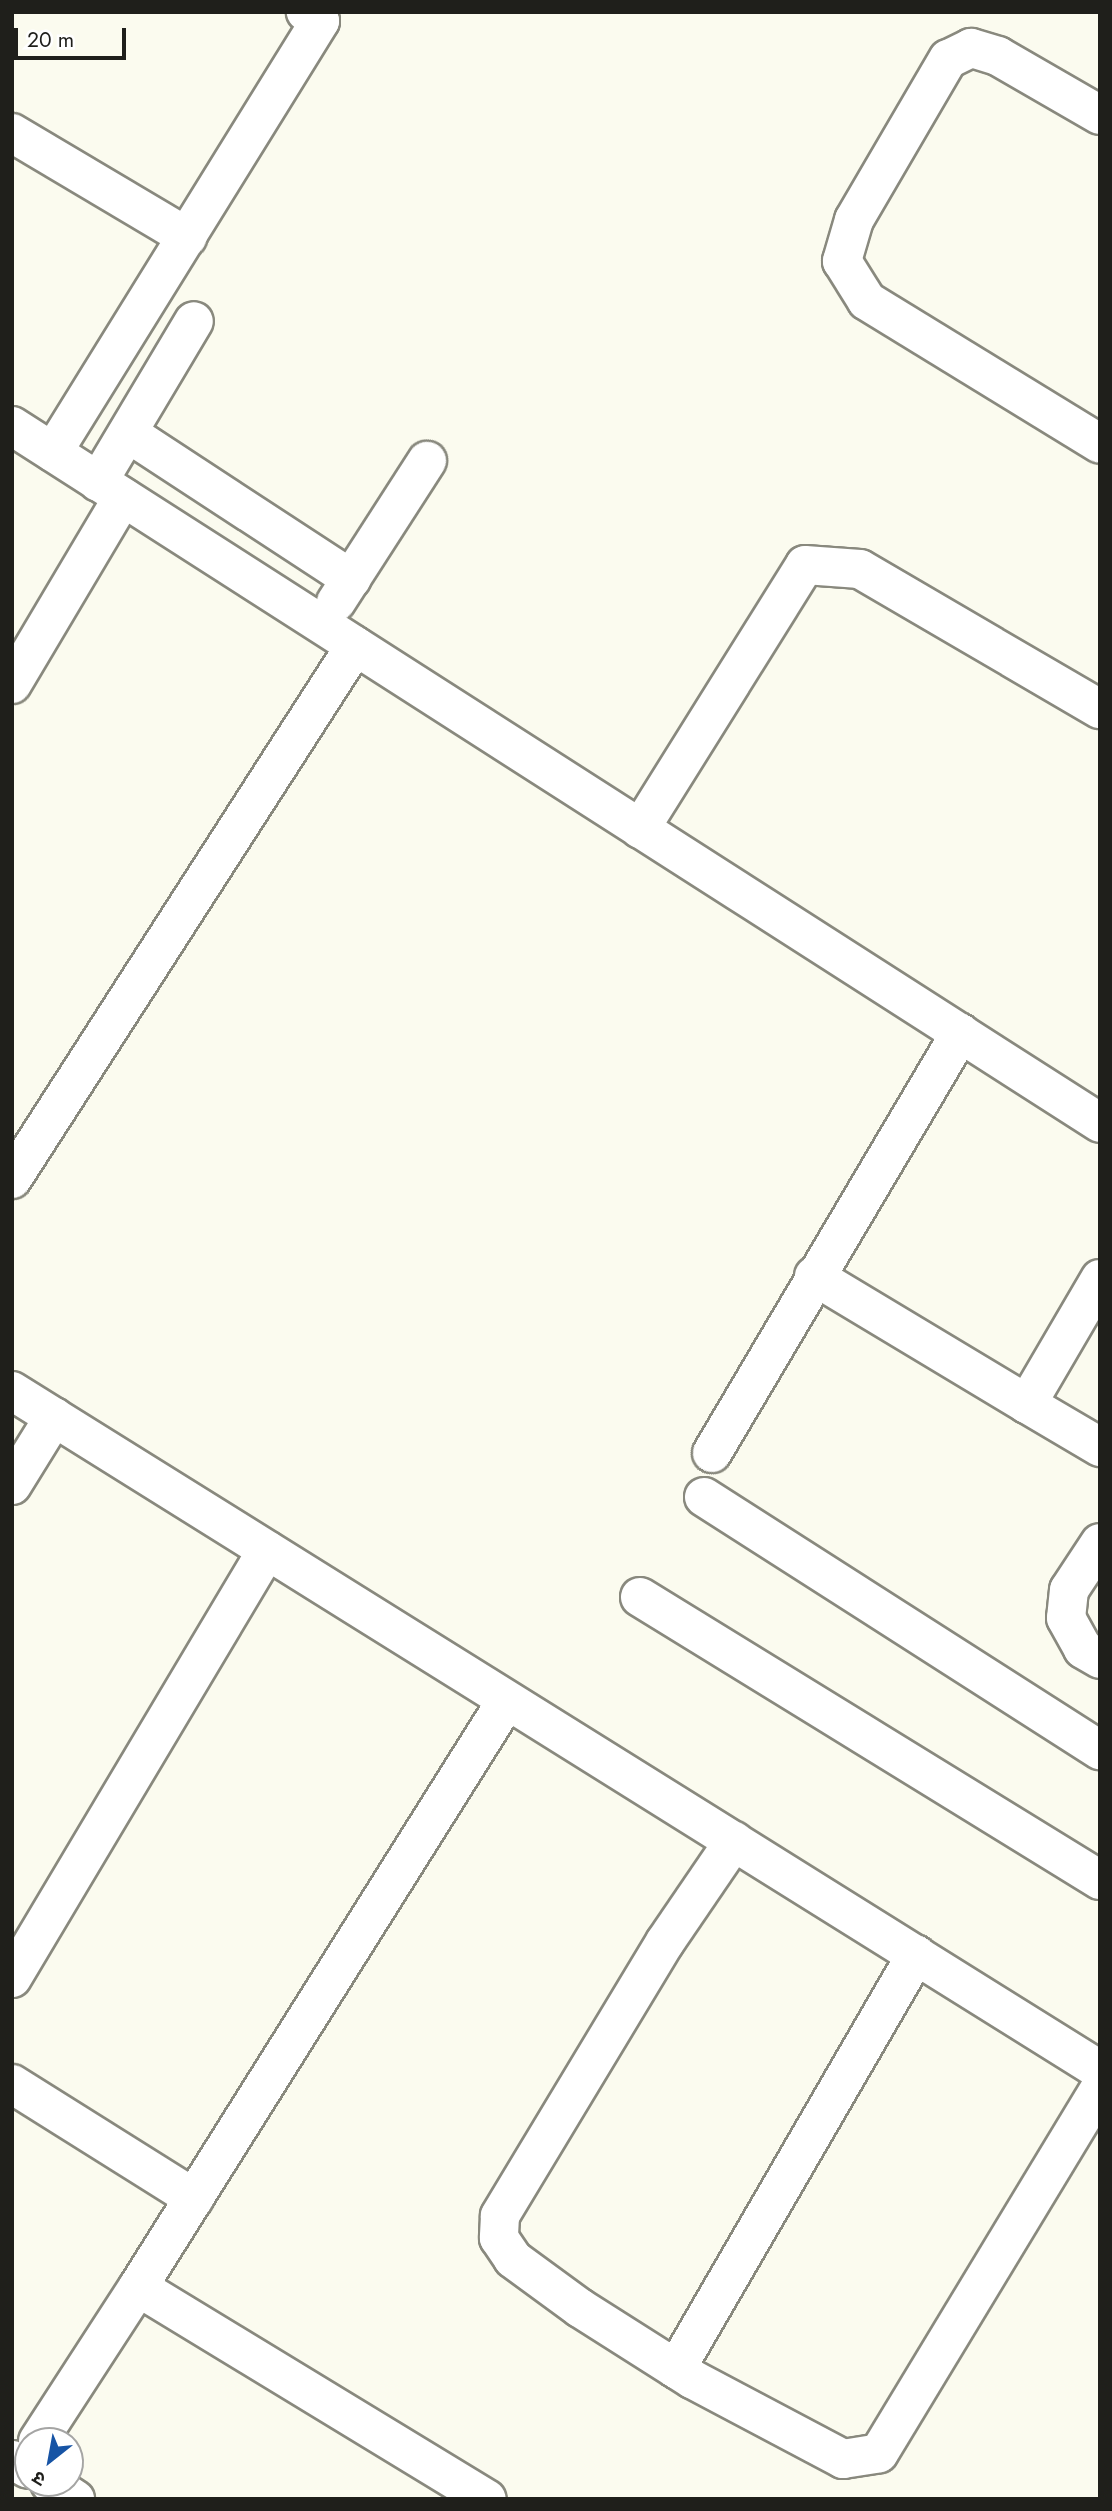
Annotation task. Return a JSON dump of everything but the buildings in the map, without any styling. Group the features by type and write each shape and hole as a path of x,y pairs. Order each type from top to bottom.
{"street":[{"path":"53,452 187,237 317,15"},
{"path":"1100,115 998,56 971,48 948,59 854,220 842,261 867,301 1100,444"},
{"path":"12,133 187,237"},
{"path":"12,684 111,489 128,432 194,321"},
{"path":"12,426 1100,1123"},
{"path":"128,432 351,579"},
{"path":"322,624 427,461"},
{"path":"640,829 805,565 860,569 1100,709"},
{"path":"12,1179 355,646"},
{"path":"712,1452 960,1033"},
{"path":"814,1276 1100,1447"},
{"path":"1027,1404 1100,1279"},
{"path":"12,1391 1100,2070"},
{"path":"12,1485 54,1417"},
{"path":"704,1497 1100,1750"},
{"path":"1100,1543 1069,1590 1066,1618 1083,1649 1100,1660"},
{"path":"12,1978 267,1550"},
{"path":"640,1597 1100,1880"},
{"path":"52,2427 507,1700"},
{"path":"734,1842 665,1942 500,2216 499,2238 513,2259 676,2369 843,2459 879,2453 1100,2088"},
{"path":"676,2369 916,1955"},
{"path":"12,2084 194,2198"},
{"path":"138,2287 486,2499"}]}
